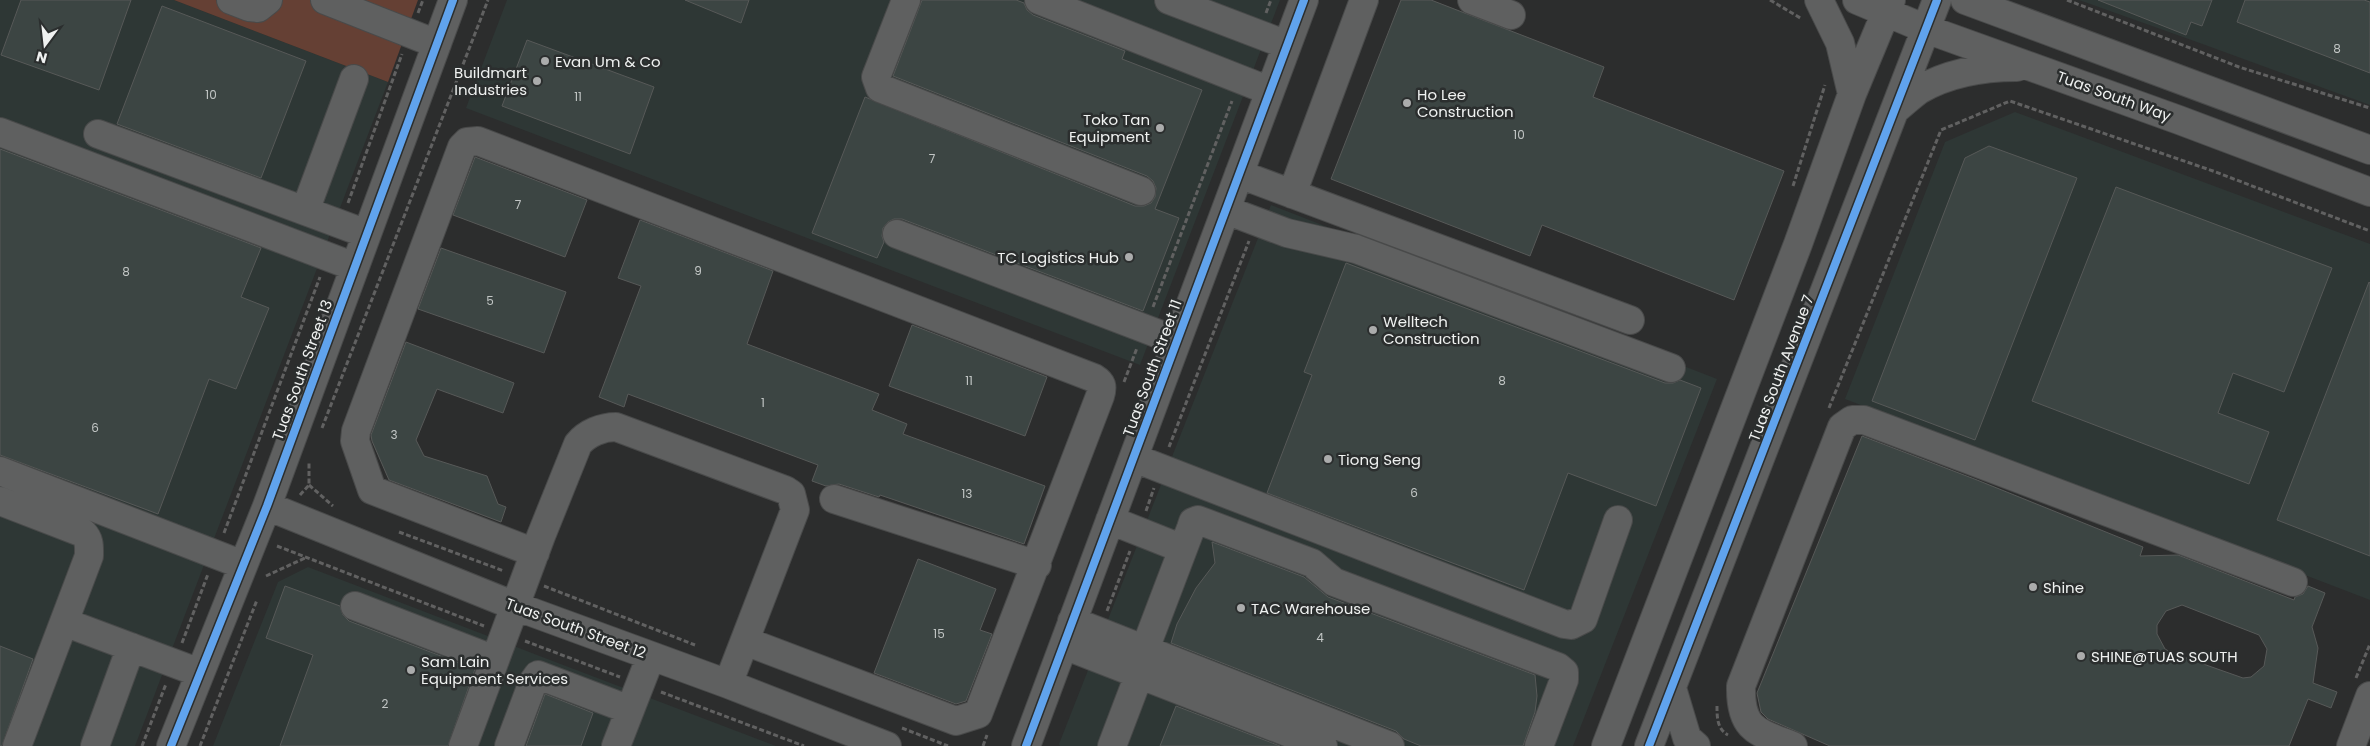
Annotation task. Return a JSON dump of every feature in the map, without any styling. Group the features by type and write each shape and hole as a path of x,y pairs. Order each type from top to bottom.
{"street":[{"path":"231,0 249,7 258,8 268,0"},
{"path":"325,0 437,44"},
{"name":"Tuas South Street 13","path":"171,746 200,673 259,570 275,509 355,266 453,0"},
{"path":"906,0 876,77 880,88 1141,191"},
{"path":"1039,0 1270,91"},
{"path":"1169,0 1287,45"},
{"name":"Tuas South Street 11","path":"1026,746 1304,0"},
{"path":"1292,194 1364,0"},
{"path":"1472,0 1511,15"},
{"name":"Tuas South Way","path":"1857,0 1889,6 1926,29 2370,192"},
{"name":"Tuas South Avenue 7","path":"1650,746 1937,0"},
{"path":"1965,0 2019,11 2370,150"},
{"name":"Tuas South Avenue 7","path":"1606,746 1794,254 1852,94 1889,6"},
{"path":"1813,11 1840,42 1852,94"},
{"path":"1895,110 1919,90 1943,79 1988,67 2031,67"},
{"path":"305,211 354,79"},
{"path":"0,132 355,266"},
{"path":"98,134 367,234"},
{"path":"534,553 372,490 355,441 356,431 386,348 462,148 467,142 472,140 1101,382 1100,396 978,714 960,721 745,641"},
{"path":"1239,174 1630,320"},
{"path":"1226,210 1257,220 1287,233 1356,249 1671,368"},
{"path":"898,234 1177,340"},
{"path":"1793,746 1757,732 1744,718 1741,703 1741,686 1842,427 1852,420 1864,420 2293,582"},
{"path":"463,746 534,553 578,444 584,436 607,427 616,427 785,490 791,494 795,510 728,684"},
{"path":"1134,458 1162,467 1564,624 1571,625 1583,619 1618,520"},
{"path":"0,471 259,570"},
{"path":"834,499 1036,565"},
{"path":"0,501 83,533 88,538 89,556 17,746"},
{"name":"Tuas South Street 12","path":"275,509 515,606 728,684 841,738 890,735"},
{"path":"1110,520 1183,548"},
{"path":"1112,746 1183,548 1193,522 1198,520 1312,564 1334,582 1558,667 1564,672 1564,680 1539,746"},
{"path":"355,606 495,660"},
{"path":"64,622 200,673"},
{"path":"1068,633 1098,631 1142,662 1323,746"},
{"path":"1068,633 1142,662 1390,746"},
{"path":"94,746 131,647"},
{"path":"616,746 651,656"},
{"path":"509,746 533,682 538,675 630,710"},
{"path":"1672,688 1687,738 1696,746"},
{"path":"2351,746 2370,696"}],"path":[{"path":"320,435 488,0"},
{"path":"1258,34 1271,0"},
{"path":"1770,0 1813,11"},
{"path":"2067,0 2239,67 2370,108"},
{"path":"1124,384 1240,80"},
{"path":"1792,191 1798,164 1826,82"},
{"path":"1829,409 1941,130 2010,101 2213,171 2370,231"},
{"path":"1098,631 1257,220"},
{"path":"313,453 309,462 310,485 324,501 339,510"},
{"path":"274,553 277,546 278,529 275,509 310,485"},
{"path":"394,531 525,579 700,647"},
{"path":"277,546 504,634"},
{"path":"262,584 259,570 306,558"},
{"path":"200,746 259,593"},
{"path":"1718,702 1716,719 1723,732 1731,736"},
{"path":"983,746 989,732"},
{"path":"890,735 948,746"}],"shaded area":[{"path":"0,0 174,0 388,82 135,746 0,746"},
{"path":"174,0 418,0 388,82"},
{"path":"507,0 1280,0 1140,365 466,108"},
{"path":"2079,0 2370,0 2370,105 2197,42"},
{"path":"2015,112 2370,244 2370,600 1845,399 1945,142"},
{"path":"1271,205 1717,379 1573,746 1060,746 1059,744"},
{"path":"308,567 776,746 213,746 278,582"}],"building":[{"path":"21,0 131,0 99,90 1,55"},
{"path":"685,0 749,0 741,23"},
{"path":"922,0 1016,0 1024,3 1027,10 1033,15 1125,51 1122,59 1202,90 1155,209 1179,218 1143,311 902,219 894,219 883,228 882,236 884,242 877,258 812,233 865,97 1135,206 1144,206 1151,203 1155,197 1156,188 1153,181 1147,176 893,76"},
{"path":"1401,0 1431,0 1604,67 1593,97 1784,171 1734,300 1542,225 1530,256 1331,179"},
{"path":"2098,0 2212,0 2202,26 2191,22 2186,35"},
{"path":"2245,0 2364,0 2370,2 2370,73 2237,22"},
{"path":"162,6 306,61 261,178 117,124"},
{"path":"527,40 654,87 630,154 502,106"},
{"path":"1989,146 2077,178 1975,440 1872,401 1965,158"},
{"path":"0,149 261,248 241,297 269,308 236,389 209,379 158,514 0,455"},
{"path":"475,157 587,200 565,257 453,215"},
{"path":"2116,187 2332,268 2284,392 2233,373 2218,413 2269,432 2249,484 2032,401"},
{"path":"640,220 773,271 747,344 879,394 872,410 907,424 903,434 1045,486 1024,544 880,495 879,497 839,484 826,486 812,481 818,465 628,394 624,407 599,397 641,286 618,278"},
{"path":"441,248 566,292 544,353 418,309"},
{"path":"1346,263 1665,383 1673,383 1680,380 1701,388 1656,506 1568,473 1524,590 1267,493 1312,375 1304,372"},
{"path":"2370,283 2370,556 2277,520"},
{"path":"912,325 1047,377 1025,436 889,386"},
{"path":"406,342 514,383 503,413 437,389 416,440 424,456 487,476 498,504 506,507 501,522 389,480 371,435"},
{"name":"Shine","path":"1862,436 2143,547 2140,556 2178,555 2294,600 2295,597 2303,594 2308,586 2325,593 2312,627 2318,648 2313,683 2337,692 2331,708 2308,699 2289,746 1830,746 1768,719 1761,712 1757,693","holes":["2182,605 2259,635 2267,649 2264,666 2251,677 2243,678 2165,649 2157,634 2157,625 2166,611"]},
{"path":"1212,542 1304,577 1328,597 1535,675 1537,696 1535,712 1523,746 1421,746 1404,739 1396,731 1171,643 1177,624 1196,588 1215,563"},
{"path":"918,559 996,589 980,630 992,634 966,701 956,704 874,673"},
{"path":"285,586 340,606 343,615 349,621 475,669 448,746 280,746 313,655 266,638"},
{"path":"0,646 33,659 2,746 0,746"},
{"path":"545,694 593,713 581,746 526,746"},
{"path":"1176,706 1280,746 1160,746"}],"cycle path":[{"path":"171,746 267,506 453,0"},
{"path":"1026,746 1304,0"},
{"path":"1649,746 1937,0"}],"place":[{"name":"Evan Um & Co","path":"545,61"},
{"name":"Buildmart Industries","path":"537,81"},
{"name":"Ho Lee Construction","path":"1407,103"},
{"name":"Toko Tan Equipment","path":"1160,128"},
{"name":"TC Logistics Hub","path":"1129,257"},
{"name":"Welltech Construction","path":"1373,330"},
{"name":"Tiong Seng","path":"1328,459"},
{"name":"Shine","path":"2033,587"},
{"name":"TAC Warehouse","path":"1241,608"},
{"name":"SHINE@TUAS SOUTH","path":"2081,656"},
{"name":"Sam Lain Equipment Services","path":"411,670"}]}
